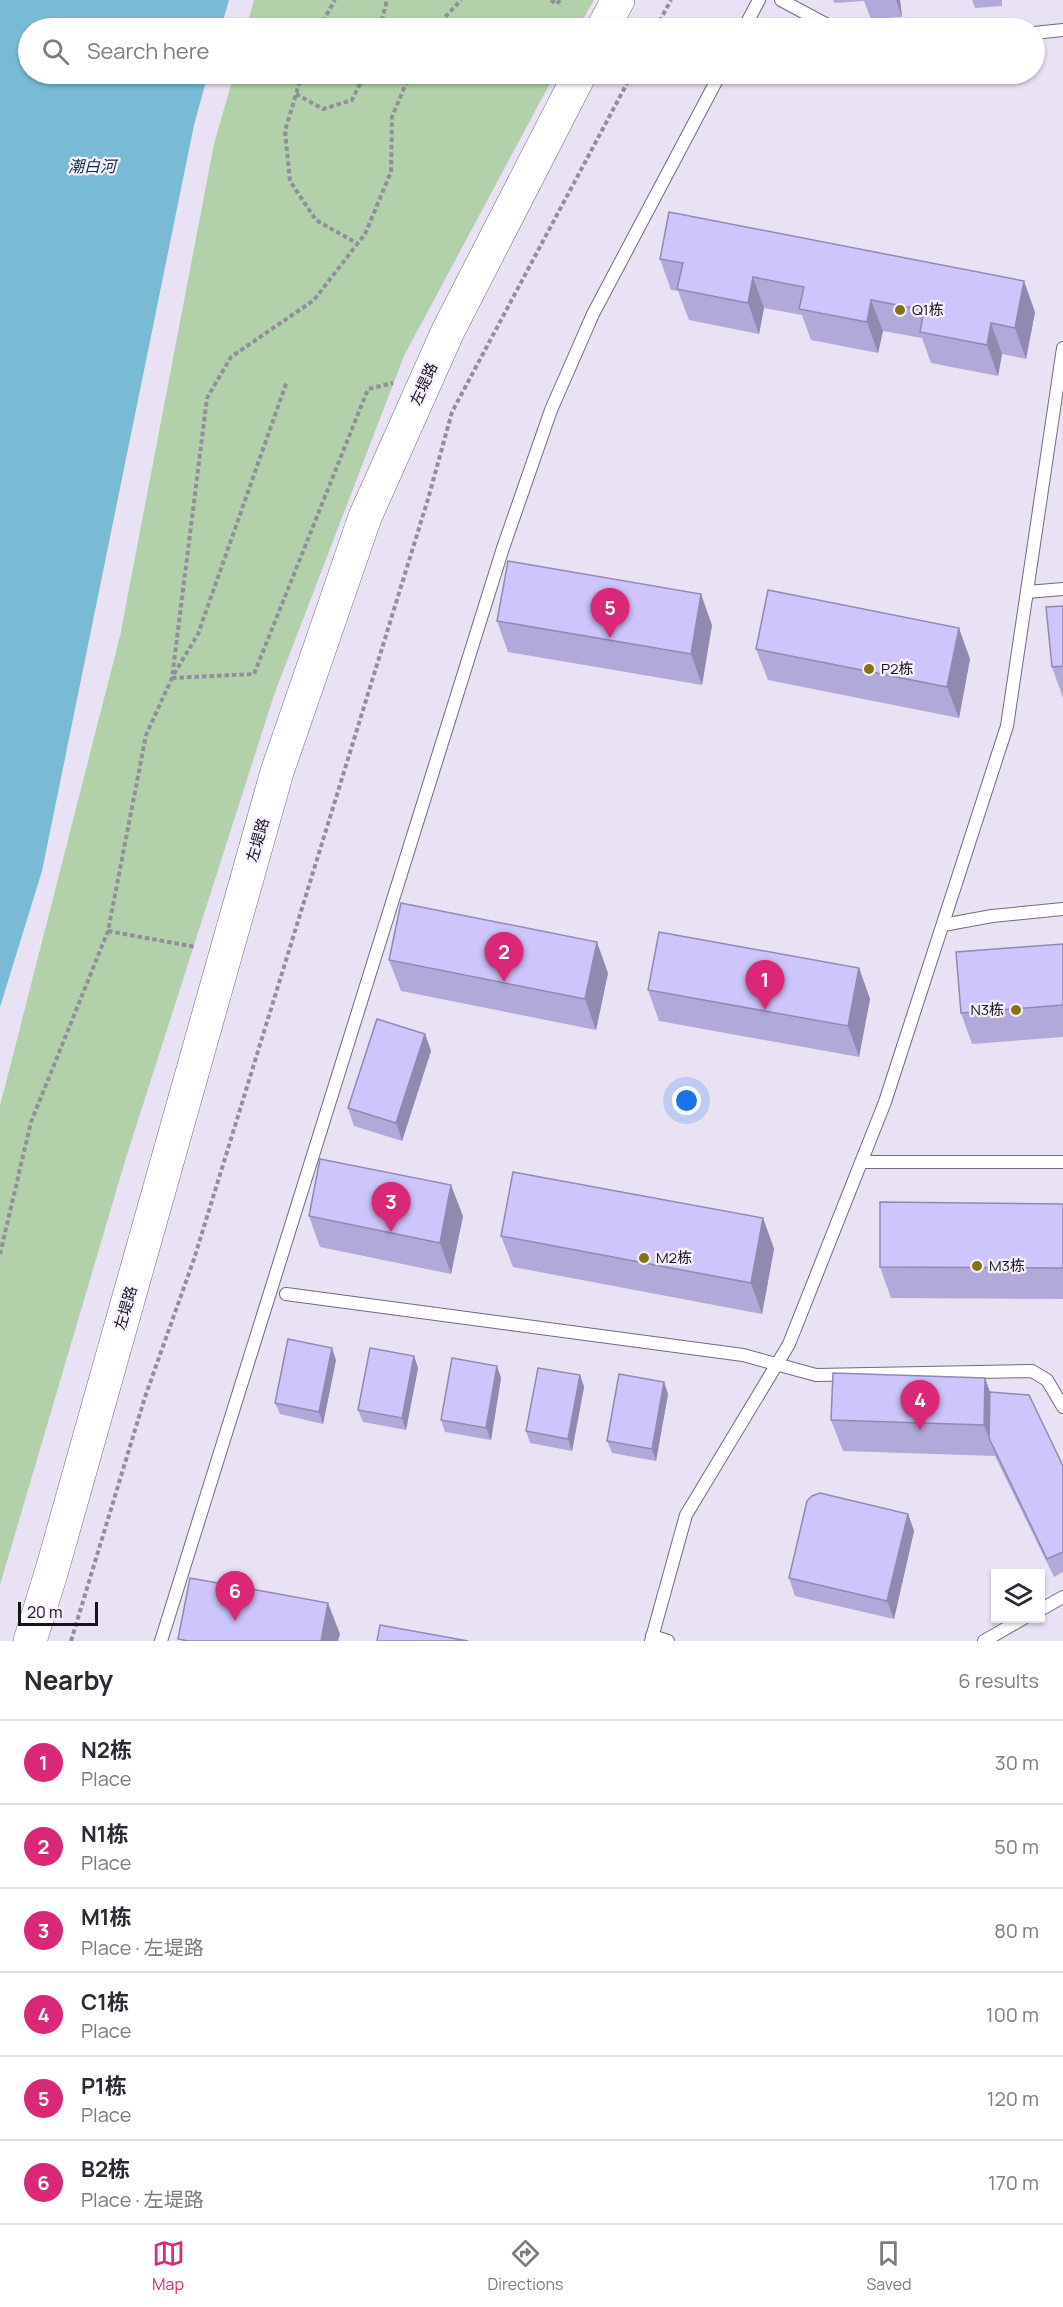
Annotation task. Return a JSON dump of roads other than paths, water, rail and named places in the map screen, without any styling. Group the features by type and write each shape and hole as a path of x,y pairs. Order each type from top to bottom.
{"street":[{"path":"608,18 618,0"},
{"name":"左堤路","path":"30,1641 56,1559 277,772 358,539 448,331 575,84"}],"lane":[{"path":"749,18 759,0"},
{"path":"781,0 814,18"},
{"path":"1045,32 1063,30"},
{"path":"161,1641 503,548 550,410 594,314 715,84"},
{"path":"668,1641 651,1638 686,1515 789,1344 885,1102 1007,726 1063,348"},
{"path":"1027,592 1063,589"},
{"path":"942,925 992,916 1063,909"},
{"path":"861,1162 1063,1162"},
{"path":"286,1294 743,1355 816,1376 1032,1371 1047,1380 1063,1407"},
{"path":"1045,1608 1063,1597"},
{"path":"984,1641 1015,1623"}],"water":[{"name":"潮白河","path":"0,0 229,0 224,18 18,18 18,84 205,84 194,125 42,871 0,1007"}],"place":[{"name":"Q1栋","path":"900,310"},
{"name":"P1栋","path":"610,638"},
{"name":"P2栋","path":"869,669"},
{"name":"N1栋","path":"504,982"},
{"name":"N2栋","path":"765,1010"},
{"name":"N3栋","path":"1016,1010"},
{"name":"M1栋","path":"391,1232"},
{"name":"M2栋","path":"644,1258"},
{"name":"M3栋","path":"977,1266"},
{"name":"C1栋","path":"920,1430"},
{"name":"B2栋","path":"235,1621"}]}
